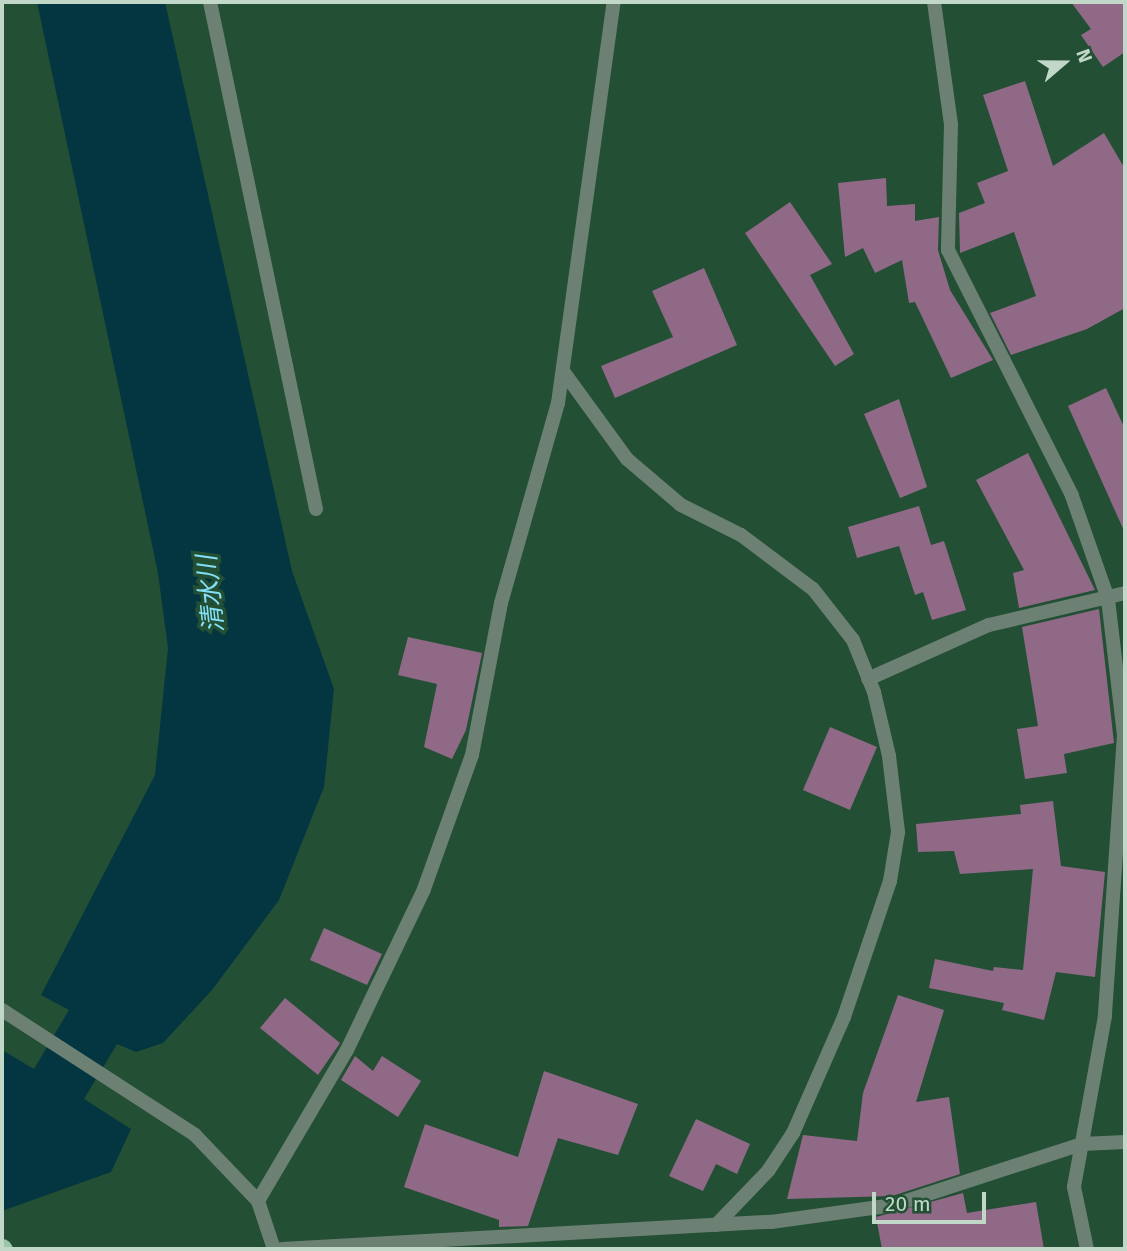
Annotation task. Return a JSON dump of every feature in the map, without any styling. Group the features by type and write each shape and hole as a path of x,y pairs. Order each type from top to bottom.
{"street":[{"path":"210,2 316,509"},
{"path":"258,1201 346,1050 424,888 472,755 501,603 563,371 614,2"},
{"path":"934,2 951,124 948,250 1072,496 1108,599 1124,735 1105,1016 1074,1187 1087,1249"},
{"path":"563,371 627,459 681,505 741,535 813,589 853,640 868,679 888,756 898,832 890,881 844,1017 793,1133 760,1180 716,1225"},
{"path":"868,679 989,625 1125,593"},
{"path":"2,1010 113,1079 195,1135 258,1201 274,1249"},
{"path":"282,1249 716,1225 894,1205 1082,1144 1125,1142"}],"water":[{"name":"清水川","path":"37,2 165,2 292,571 334,689 324,787 279,900 212,990 163,1043 136,1052 117,1044 84,1099 131,1129 111,1172 2,1211 2,1050 34,1069 69,1010 41,995 155,775 168,648 158,573"}],"building":[{"path":"1071,2 1125,2 1125,52 1103,67 1081,35 1091,29"},
{"path":"1025,81 1053,166 1104,133 1125,169 1125,308 1087,329 1011,355 990,313 1036,296 1014,232 960,253 959,213 985,203 977,183 1008,171 983,95"},
{"path":"886,178 887,206 915,204 915,221 939,217 938,250 950,290 993,360 951,378 915,302 909,303 902,260 875,273 863,248 845,257 838,183"},
{"path":"790,202 832,264 810,275 854,354 835,366 745,233"},
{"path":"704,268 737,345 615,398 601,366 673,337 652,291"},
{"path":"1106,388 1125,429 1125,533 1068,406"},
{"path":"899,399 927,487 900,498 864,414"},
{"path":"1028,453 1095,590 1019,608 1013,573 1024,570 976,480"},
{"path":"919,506 931,545 944,541 966,610 932,620 923,592 915,595 899,546 857,558 848,527"},
{"path":"1099,609 1114,743 1064,754 1067,773 1025,779 1017,729 1038,726 1022,627"},
{"path":"408,637 482,653 466,730 452,759 424,747 437,684 398,675"},
{"path":"830,727 877,747 850,810 803,790"},
{"path":"1053,801 1061,866 1105,872 1095,977 1056,972 1044,1020 1002,1010 1004,1003 929,988 935,959 993,971 994,967 1023,970 1033,869 960,874 954,851 918,852 916,824 1021,814 1020,805"},
{"path":"324,928 382,954 367,985 310,960"},
{"path":"898,995 944,1010 916,1102 949,1097 960,1174 892,1196 787,1199 803,1135 857,1141 863,1093"},
{"path":"285,998 340,1043 318,1075 260,1028"},
{"path":"355,1056 373,1071 382,1056 421,1081 398,1117 341,1080"},
{"path":"544,1071 638,1104 618,1155 558,1138 528,1226 499,1227 499,1220 404,1187 425,1124 518,1157"},
{"path":"696,1119 750,1144 737,1174 716,1164 703,1191 669,1176"},
{"path":"963,1193 967,1213 1036,1202 1044,1249 882,1249 876,1217"}]}
